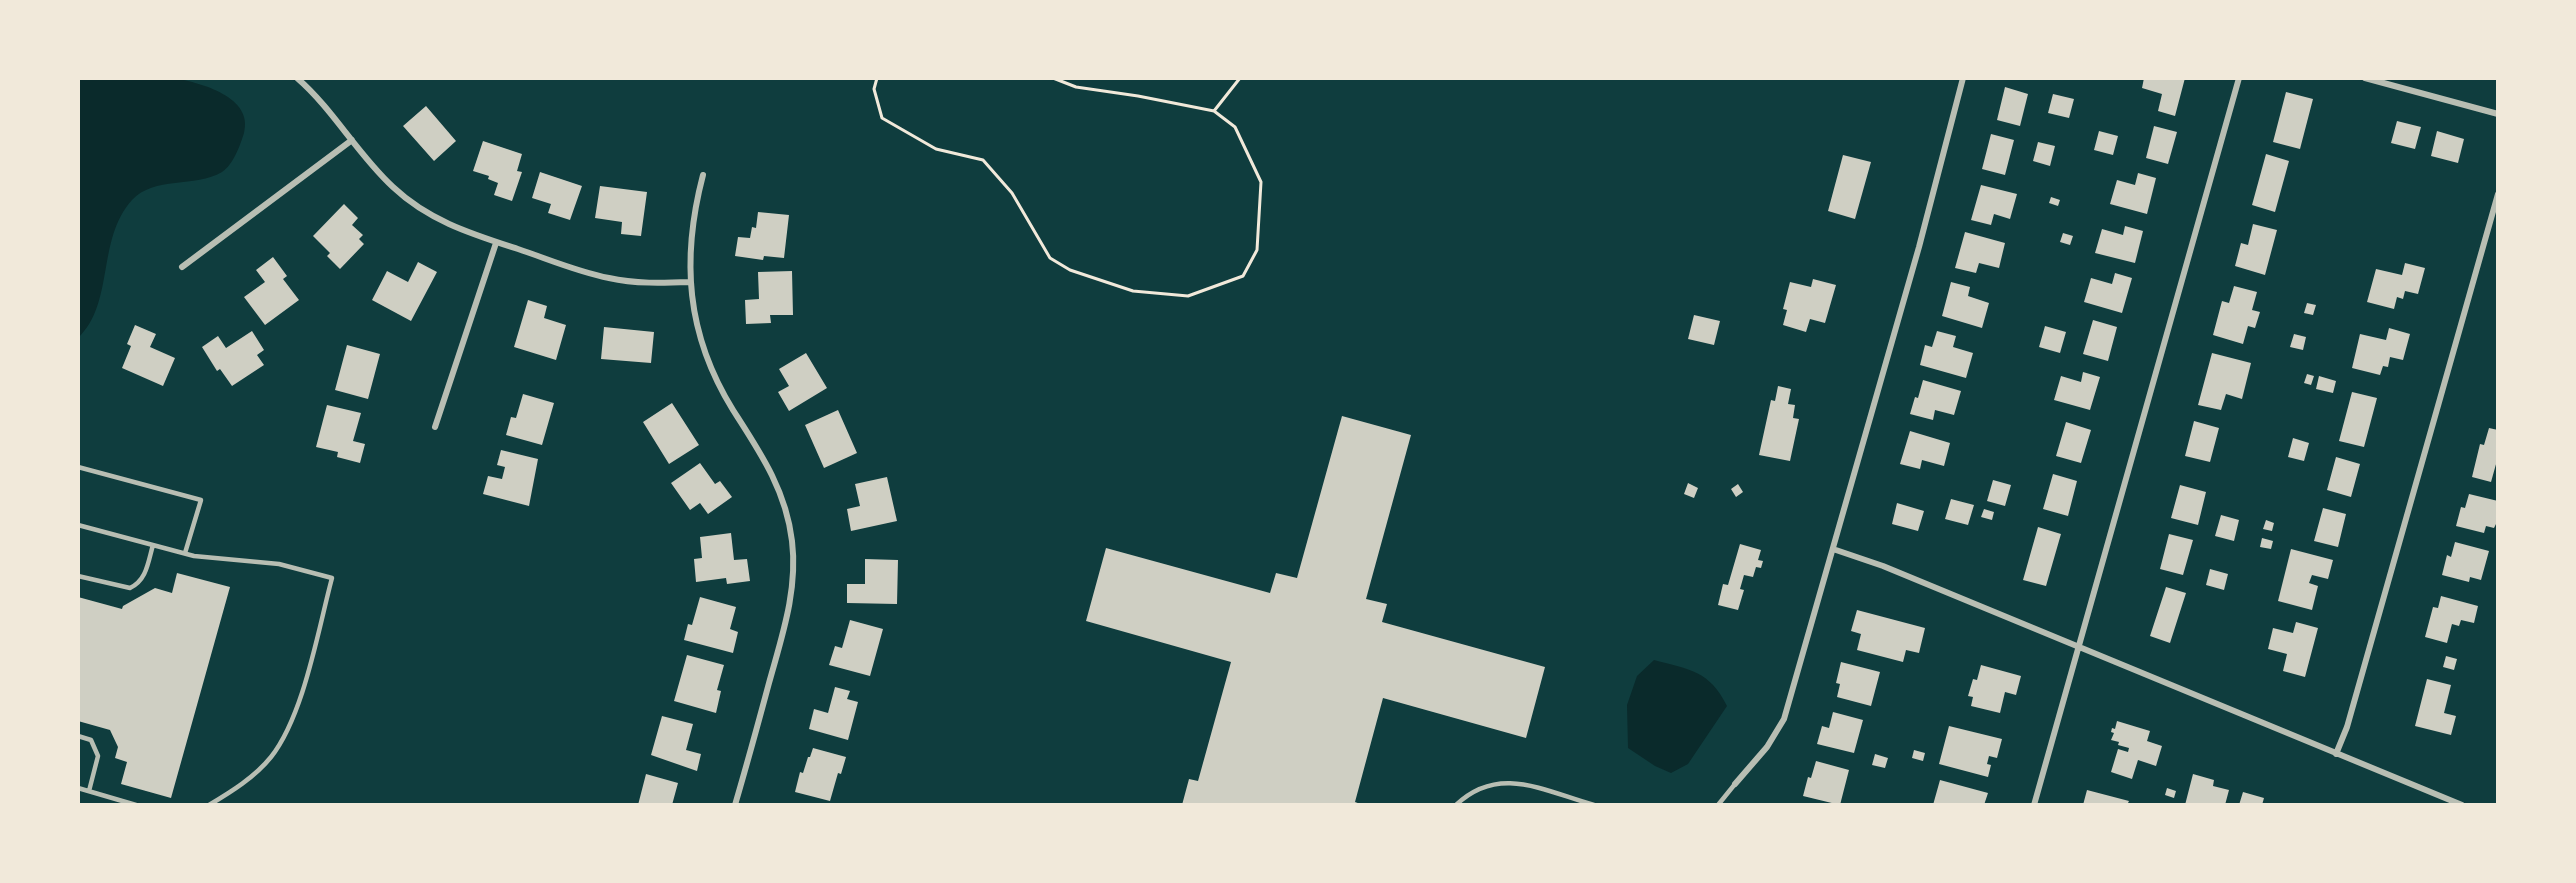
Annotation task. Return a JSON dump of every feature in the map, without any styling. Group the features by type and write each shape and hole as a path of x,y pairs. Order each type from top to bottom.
{"street":[{"path":"297,78 327,106 378,173 415,205 440,222 496,243 611,279 690,282"},
{"path":"1735,784 1767,747 1784,719 1919,247 1963,78"},
{"path":"2034,805 2239,78"},
{"path":"2365,78 2498,114"},
{"path":"182,267 352,140"},
{"path":"703,175 691,228 690,282 693,310 702,345 720,388 771,471 784,501 793,541 792,591 788,618 735,805"},
{"path":"2336,754 2347,727 2498,194"},
{"path":"435,427 496,243"},
{"path":"1833,549 1883,566 2462,805"}],"lane":[{"path":"78,467 201,500 185,553"},
{"path":"78,525 185,553 279,564 332,578 305,679 285,736 271,757 256,772 208,805"},
{"path":"78,576 130,588 138,584 144,576 153,545"},
{"path":"78,736 91,740 98,756 89,791"},
{"path":"1456,805 1469,793 1489,783 1511,782 1594,805"},
{"path":"1718,805 1735,784"},
{"path":"78,788 136,805"}],"path":[{"path":"877,78 874,89 882,118 936,149 983,160 1012,193 1050,258 1070,270 1133,291 1188,296 1243,276 1257,250 1261,182 1235,127 1214,111 1076,87 1053,78"},
{"path":"1214,111 1240,78"}],"water":[{"path":"78,78 185,80 223,94 241,110 245,121 244,133 238,149 230,165 222,172 200,180 152,188 132,200 121,216 114,234 97,307 89,324 78,338"},
{"path":"1654,660 1688,669 1705,678 1713,685 1727,706 1688,764 1671,773 1655,766 1628,748 1627,705 1637,676"}],"building":[{"path":"2144,78 2185,78 2175,116 2158,111 2162,94 2142,88"},
{"path":"2005,87 2028,94 2020,126 1997,120"},
{"path":"2286,92 2313,99 2300,149 2273,142"},
{"path":"2053,94 2074,99 2069,118 2048,113"},
{"path":"426,106 456,141 434,161 403,126"},
{"path":"2397,121 2421,127 2415,149 2391,143"},
{"path":"2154,126 2177,132 2168,164 2146,158"},
{"path":"2099,131 2118,136 2113,155 2094,150"},
{"path":"2437,131 2464,139 2458,163 2431,156"},
{"path":"1991,134 2014,140 2005,175 1982,169"},
{"path":"483,141 522,154 517,171 522,172 512,201 494,195 498,183 488,179 489,176 473,171"},
{"path":"2038,142 2055,146 2050,166 2033,161"},
{"path":"2266,154 2289,161 2275,212 2252,205"},
{"path":"1843,155 1871,162 1855,219 1828,211"},
{"path":"540,172 582,186 570,220 548,213 551,204 532,198"},
{"path":"2138,173 2156,178 2147,214 2110,204 2117,180 2135,185"},
{"path":"1981,185 2017,194 2010,219 1994,214 1991,225 1971,220"},
{"path":"600,186 647,192 641,236 621,234 622,222 595,218"},
{"path":"2051,197 2060,200 2058,206 2049,203"},
{"path":"344,204 358,218 352,225 363,235 359,239 364,244 340,269 327,256 330,253 313,236"},
{"path":"758,212 789,215 784,258 764,256 763,260 735,256 738,237 750,238 752,227 756,228"},
{"path":"2253,224 2277,230 2265,275 2235,266 2241,243 2248,245"},
{"path":"2125,226 2143,231 2135,263 2095,253 2102,229 2123,235"},
{"path":"1965,232 2005,243 1999,268 1979,263 1976,273 1955,268"},
{"path":"2063,233 2073,236 2070,245 2060,242"},
{"path":"273,257 287,276 283,279 299,300 265,325 244,297 265,282 256,270"},
{"path":"418,262 437,272 411,321 372,300 387,271 408,282"},
{"path":"2405,263 2425,268 2418,294 2405,291 2403,299 2397,297 2394,309 2367,302 2376,269 2402,275"},
{"path":"792,271 793,315 770,315 771,323 746,324 745,300 759,299 758,272"},
{"path":"2115,273 2132,278 2122,313 2084,302 2091,278 2112,284"},
{"path":"1813,279 1836,285 1825,323 1810,319 1806,332 1783,325 1787,310 1783,309 1790,282 1811,287"},
{"path":"1951,282 1970,287 1968,296 1989,303 1982,328 1942,316"},
{"path":"2234,286 2257,292 2252,310 2260,312 2255,328 2248,326 2243,344 2213,335 2222,301 2229,303"},
{"path":"528,300 547,306 544,318 566,325 556,360 514,347"},
{"path":"2307,303 2316,305 2313,315 2304,313"},
{"path":"1694,315 1720,321 1714,345 1688,339"},
{"path":"2093,320 2117,327 2108,361 2083,354"},
{"path":"135,325 156,334 150,347 175,358 163,386 122,368 131,346 127,344"},
{"path":"2045,326 2066,332 2060,353 2039,347"},
{"path":"604,327 654,332 651,363 601,359"},
{"path":"2389,328 2410,334 2403,360 2390,357 2388,367 2383,366 2380,375 2352,368 2360,334 2386,340"},
{"path":"252,331 264,350 257,355 264,365 232,386 220,369 217,371 202,347 218,336 226,348"},
{"path":"1937,331 1956,336 1953,347 1973,353 1966,378 1920,365 1925,345 1932,347"},
{"path":"2294,334 2306,337 2303,350 2290,347"},
{"path":"347,345 380,354 368,399 335,390"},
{"path":"806,353 827,388 789,411 778,392 789,386 779,369"},
{"path":"2212,353 2251,363 2242,399 2226,394 2221,410 2198,405"},
{"path":"2083,372 2100,377 2090,410 2054,400 2061,376 2081,382"},
{"path":"2307,374 2314,376 2311,385 2304,383"},
{"path":"2319,376 2336,381 2333,393 2316,389"},
{"path":"1923,380 1961,391 1954,415 1935,410 1933,420 1910,414"},
{"path":"1778,386 1791,389 1788,404 1795,405 1793,418 1799,419 1790,461 1759,455 1771,400 1775,401"},
{"path":"2352,392 2377,398 2364,447 2339,441"},
{"path":"523,394 554,403 542,445 506,435 511,417 516,418"},
{"path":"672,403 699,445 669,464 643,422"},
{"path":"327,405 361,413 353,441 365,444 360,463 337,457 338,452 316,447"},
{"path":"838,410 857,453 824,468 805,425"},
{"path":"1342,416 1411,435 1366,599 1387,604 1382,622 1545,667 1526,738 1383,698 1355,802 1363,805 1182,805 1189,779 1198,781 1231,662 1086,621 1106,548 1270,593 1276,573 1297,578"},
{"path":"2194,421 2219,428 2210,462 2185,456"},
{"path":"2066,422 2091,430 2081,463 2056,456"},
{"path":"2489,428 2498,430 2498,457 2491,482 2472,477 2480,444 2484,445"},
{"path":"1910,431 1950,443 1944,466 1922,460 1920,469 1900,464"},
{"path":"2293,438 2309,443 2304,461 2288,457"},
{"path":"501,450 538,459 529,506 483,494 488,476 502,479 505,467 497,465"},
{"path":"2336,457 2360,464 2351,497 2327,490"},
{"path":"700,463 715,484 720,481 732,497 708,514 700,503 690,510 671,483"},
{"path":"2053,474 2077,481 2068,516 2043,509"},
{"path":"887,477 897,521 851,531 847,509 860,506 855,484"},
{"path":"1993,480 2011,485 2005,506 1987,501"},
{"path":"1688,483 1698,488 1694,498 1684,494"},
{"path":"1738,484 1743,492 1736,497 1731,489"},
{"path":"2180,485 2206,492 2198,525 2171,518"},
{"path":"2469,494 2498,501 2498,520 2494,528 2486,526 2484,533 2456,526 2461,507 2465,508"},
{"path":"1951,499 1974,505 1968,525 1945,519"},
{"path":"1897,503 1924,511 1918,531 1892,524"},
{"path":"2323,508 2346,514 2338,547 2314,541"},
{"path":"1984,509 1994,512 1992,520 1981,517"},
{"path":"2221,515 2239,520 2234,541 2215,536"},
{"path":"2266,520 2274,523 2272,531 2263,529"},
{"path":"2038,527 2061,534 2046,586 2023,580"},
{"path":"731,533 734,560 747,559 750,581 727,584 726,578 696,582 694,559 702,558 700,537"},
{"path":"2169,534 2193,540 2183,575 2160,569"},
{"path":"2262,538 2273,541 2271,549 2260,547"},
{"path":"2455,542 2489,551 2481,580 2470,577 2469,582 2442,575 2447,555 2451,557"},
{"path":"1740,544 1761,550 1758,560 1763,561 1761,568 1756,567 1753,577 1744,575 1740,589 1744,590 1738,610 1718,605 1723,584 1728,585"},
{"path":"2291,549 2333,560 2328,579 2312,575 2309,583 2318,586 2312,610 2278,601"},
{"path":"865,559 898,560 897,604 847,603 847,584 865,584"},
{"path":"2210,569 2228,574 2224,590 2206,585"},
{"path":"177,573 230,587 171,798 121,784 127,762 115,758 118,747 110,730 78,721 78,597 122,609 123,606 155,588 172,593"},
{"path":"2166,587 2186,593 2170,643 2150,636"},
{"path":"2441,596 2478,606 2474,623 2461,620 2459,626 2452,624 2447,643 2425,637 2433,607 2438,608"},
{"path":"700,597 736,607 730,629 738,632 733,653 684,640 688,624 692,625"},
{"path":"1857,610 1925,628 1919,653 1906,650 1903,662 1857,650 1861,634 1851,631"},
{"path":"850,620 883,629 870,676 829,665 835,646 842,648"},
{"path":"2296,622 2318,628 2305,677 2283,671 2287,654 2268,649 2273,628 2293,633"},
{"path":"687,655 724,665 717,690 721,691 716,713 674,701"},
{"path":"2446,656 2457,659 2454,670 2443,667"},
{"path":"1841,662 1880,672 1871,706 1837,697 1840,684 1836,683"},
{"path":"1981,665 2021,676 2016,695 2005,692 2000,713 1971,706 1973,697 1968,696 1973,679 1977,680"},
{"path":"2427,679 2451,685 2444,713 2456,716 2451,735 2415,726"},
{"path":"835,687 850,691 847,699 858,702 848,740 809,729 814,709 828,713"},
{"path":"1833,712 1863,720 1854,753 1817,744 1822,726 1829,728"},
{"path":"662,716 693,724 686,750 701,754 697,771 651,755"},
{"path":"2117,721 2150,731 2147,741 2162,746 2156,766 2138,760 2132,779 2111,772 2118,749 2128,752 2129,748 2111,740 2114,733 2111,732 2112,728 2115,729"},
{"path":"1949,726 2002,739 1997,758 1989,756 1987,764 1991,765 1988,777 1939,764"},
{"path":"813,748 846,757 841,774 838,773 830,801 795,792 800,772 803,773"},
{"path":"1914,750 1925,753 1923,761 1912,758"},
{"path":"1875,754 1888,758 1885,768 1872,765"},
{"path":"1816,761 1849,770 1840,805 1803,796 1808,777 1811,778"},
{"path":"646,774 678,783 672,805 638,805"},
{"path":"2193,774 2214,780 2213,786 2229,790 2225,805 2185,805"},
{"path":"1940,780 1988,793 1984,805 1933,805"},
{"path":"2167,788 2176,791 2174,798 2165,795"},
{"path":"2087,790 2129,801 2127,805 2083,805"},
{"path":"2243,792 2264,798 2262,805 2239,805"}]}
